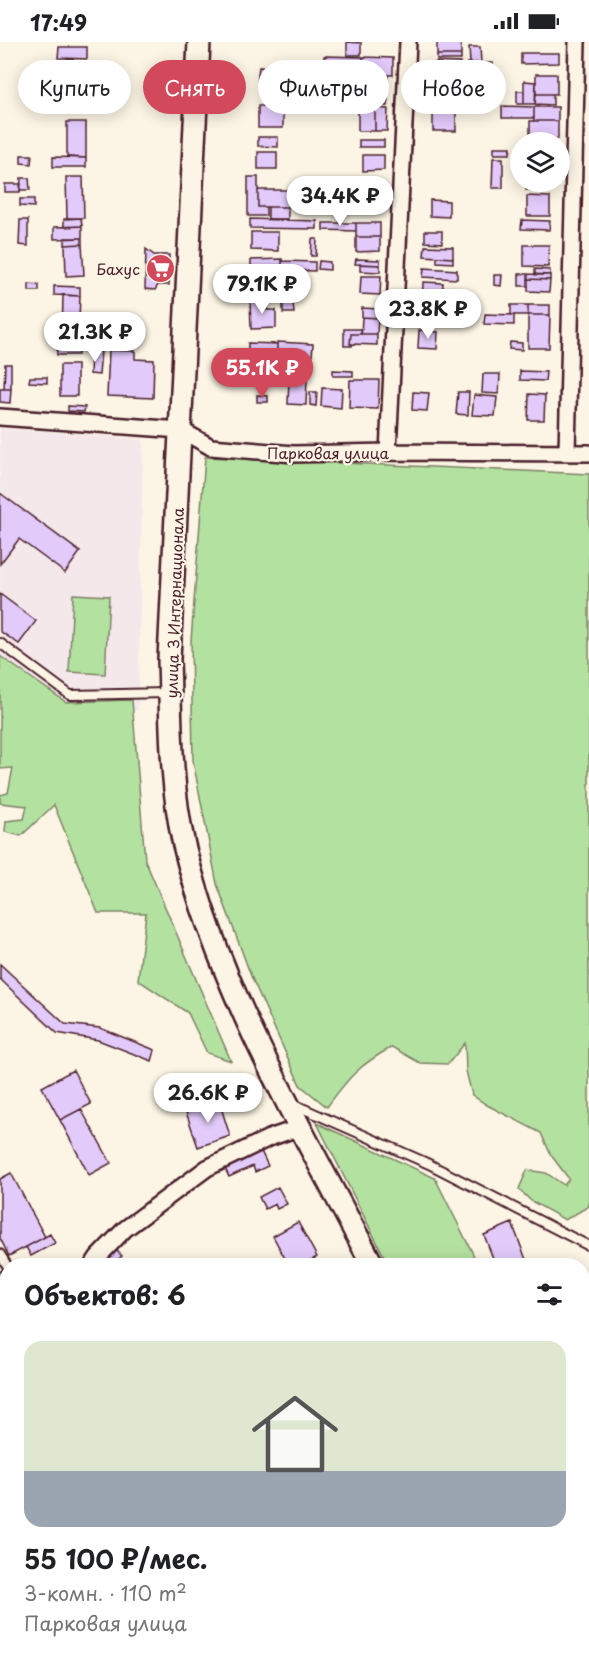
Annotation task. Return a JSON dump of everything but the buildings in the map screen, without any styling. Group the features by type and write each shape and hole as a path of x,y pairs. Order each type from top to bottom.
{"main road":[{"name":"улица 3 Интернационала","path":"199,42 169,659 171,755 184,843 208,929 243,1012 369,1258"}],"street":[{"path":"388,452 408,42"},
{"path":"567,452 577,42"},
{"name":"Парковая улица","path":"0,417 181,430 211,447 294,454 589,453"},
{"path":"97,1258 125,1229 207,1168 269,1138 301,1127"}],"lane":[{"path":"0,643 69,694 170,693"},
{"path":"288,1102 429,1164 589,1246"}],"shaded area":[{"path":"0,428 143,439 138,710 57,712 0,670"}],"green space":[{"path":"205,457 589,474 589,1206 565,1220 531,1201 519,1189 527,1170 546,1173 564,1185 569,1179 551,1155 541,1133 472,1095 466,1071 465,1043 448,1064 420,1063 392,1047 355,1072 327,1107 300,1085 251,976 217,884 193,761 191,641"},
{"path":"73,594 109,596 105,674 69,672"},
{"path":"0,656 66,702 132,700 145,860 231,1061 207,1053 188,1013 138,980 146,913 98,913 54,805 21,836 5,832 6,821 24,819 27,806 0,803 0,795 8,793 13,768 0,769"},
{"path":"317,1123 435,1178 475,1258 385,1258"}],"place":[{"name":"Бахус","path":"161,268"}]}
